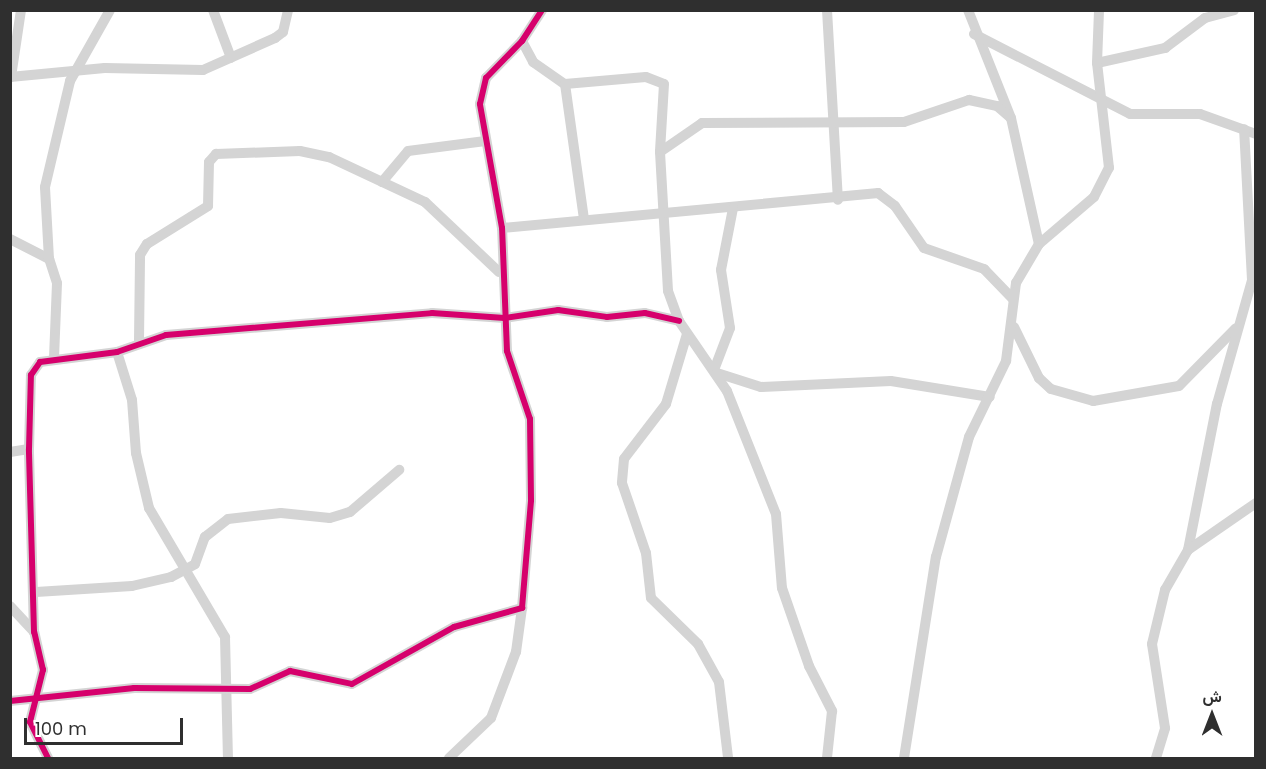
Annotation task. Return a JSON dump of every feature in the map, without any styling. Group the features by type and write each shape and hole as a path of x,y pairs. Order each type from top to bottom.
{"street":[{"path":"21,10 11,77 78,70 184,73 231,58 283,32 288,10"},
{"path":"54,358 57,283 49,259 45,187 68,90 110,10"},
{"path":"213,10 231,58"},
{"path":"449,759 491,718 516,652 522,608 531,500 530,419 509,363 499,272 502,228 485,141 482,87 494,67 522,41 542,10"},
{"path":"827,10 830,123 838,200"},
{"path":"968,10 974,34 1011,118 1039,244"},
{"path":"904,759 936,557 965,447 1006,361 1013,299 1039,244 1103,185 1110,154 1099,94 1097,63 1099,10"},
{"path":"1097,63 1165,48 1205,18 1234,10"},
{"path":"974,34 1099,94 1131,114 1200,114 1256,135"},
{"path":"522,41 533,62 565,84 657,79 666,91 660,152 666,275 679,321 715,372 776,514 782,588 809,666 832,711 827,759"},
{"path":"565,84 584,220"},
{"path":"660,152 702,123 904,122 969,100 997,106 1011,118"},
{"path":"1156,759 1165,728 1152,644 1165,590 1188,550 1253,266 1244,129"},
{"path":"382,182 408,151 485,141"},
{"path":"139,341 140,255 147,244 208,206 211,156 315,153 425,202 499,272"},
{"path":"502,228 838,200 866,193 887,196 924,248 984,269 1013,299"},
{"path":"715,372 730,328 721,270 733,208"},
{"path":"10,239 49,259"},
{"path":"48,759 32,731 34,699 43,670 33,632 36,592 29,450 31,375 34,366 54,358 117,352 139,341 232,327 359,323 432,314 505,318 558,310 607,317 645,313 679,321"},
{"path":"1012,321 1039,378 1051,389 1093,401 1179,386 1238,326"},
{"path":"687,334 666,404 624,459 621,483 646,553 651,598 698,644 719,682 728,759"},
{"path":"117,352 132,400 143,489 158,528 225,637 228,759"},
{"path":"715,372 761,387 891,381 990,397"},
{"path":"10,452 29,450"},
{"path":"36,592 132,586 186,572 205,537 222,521 255,514 330,518 350,512 399,470"},
{"path":"1188,550 1256,503"},
{"path":"10,606 33,632"},
{"path":"10,701 125,689 250,689 290,672 361,681 454,627 522,608"}],"cycle path":[{"path":"10,701 134,688 250,689 290,671 352,684 454,627 522,608 531,500 530,419 507,351 502,228 480,104 486,78 522,41 542,10"},
{"path":"48,758 30,722 43,670 34,632 29,449 31,375 40,362 117,352 166,335 432,313 505,318 558,310 607,317 645,313 679,321"}]}
